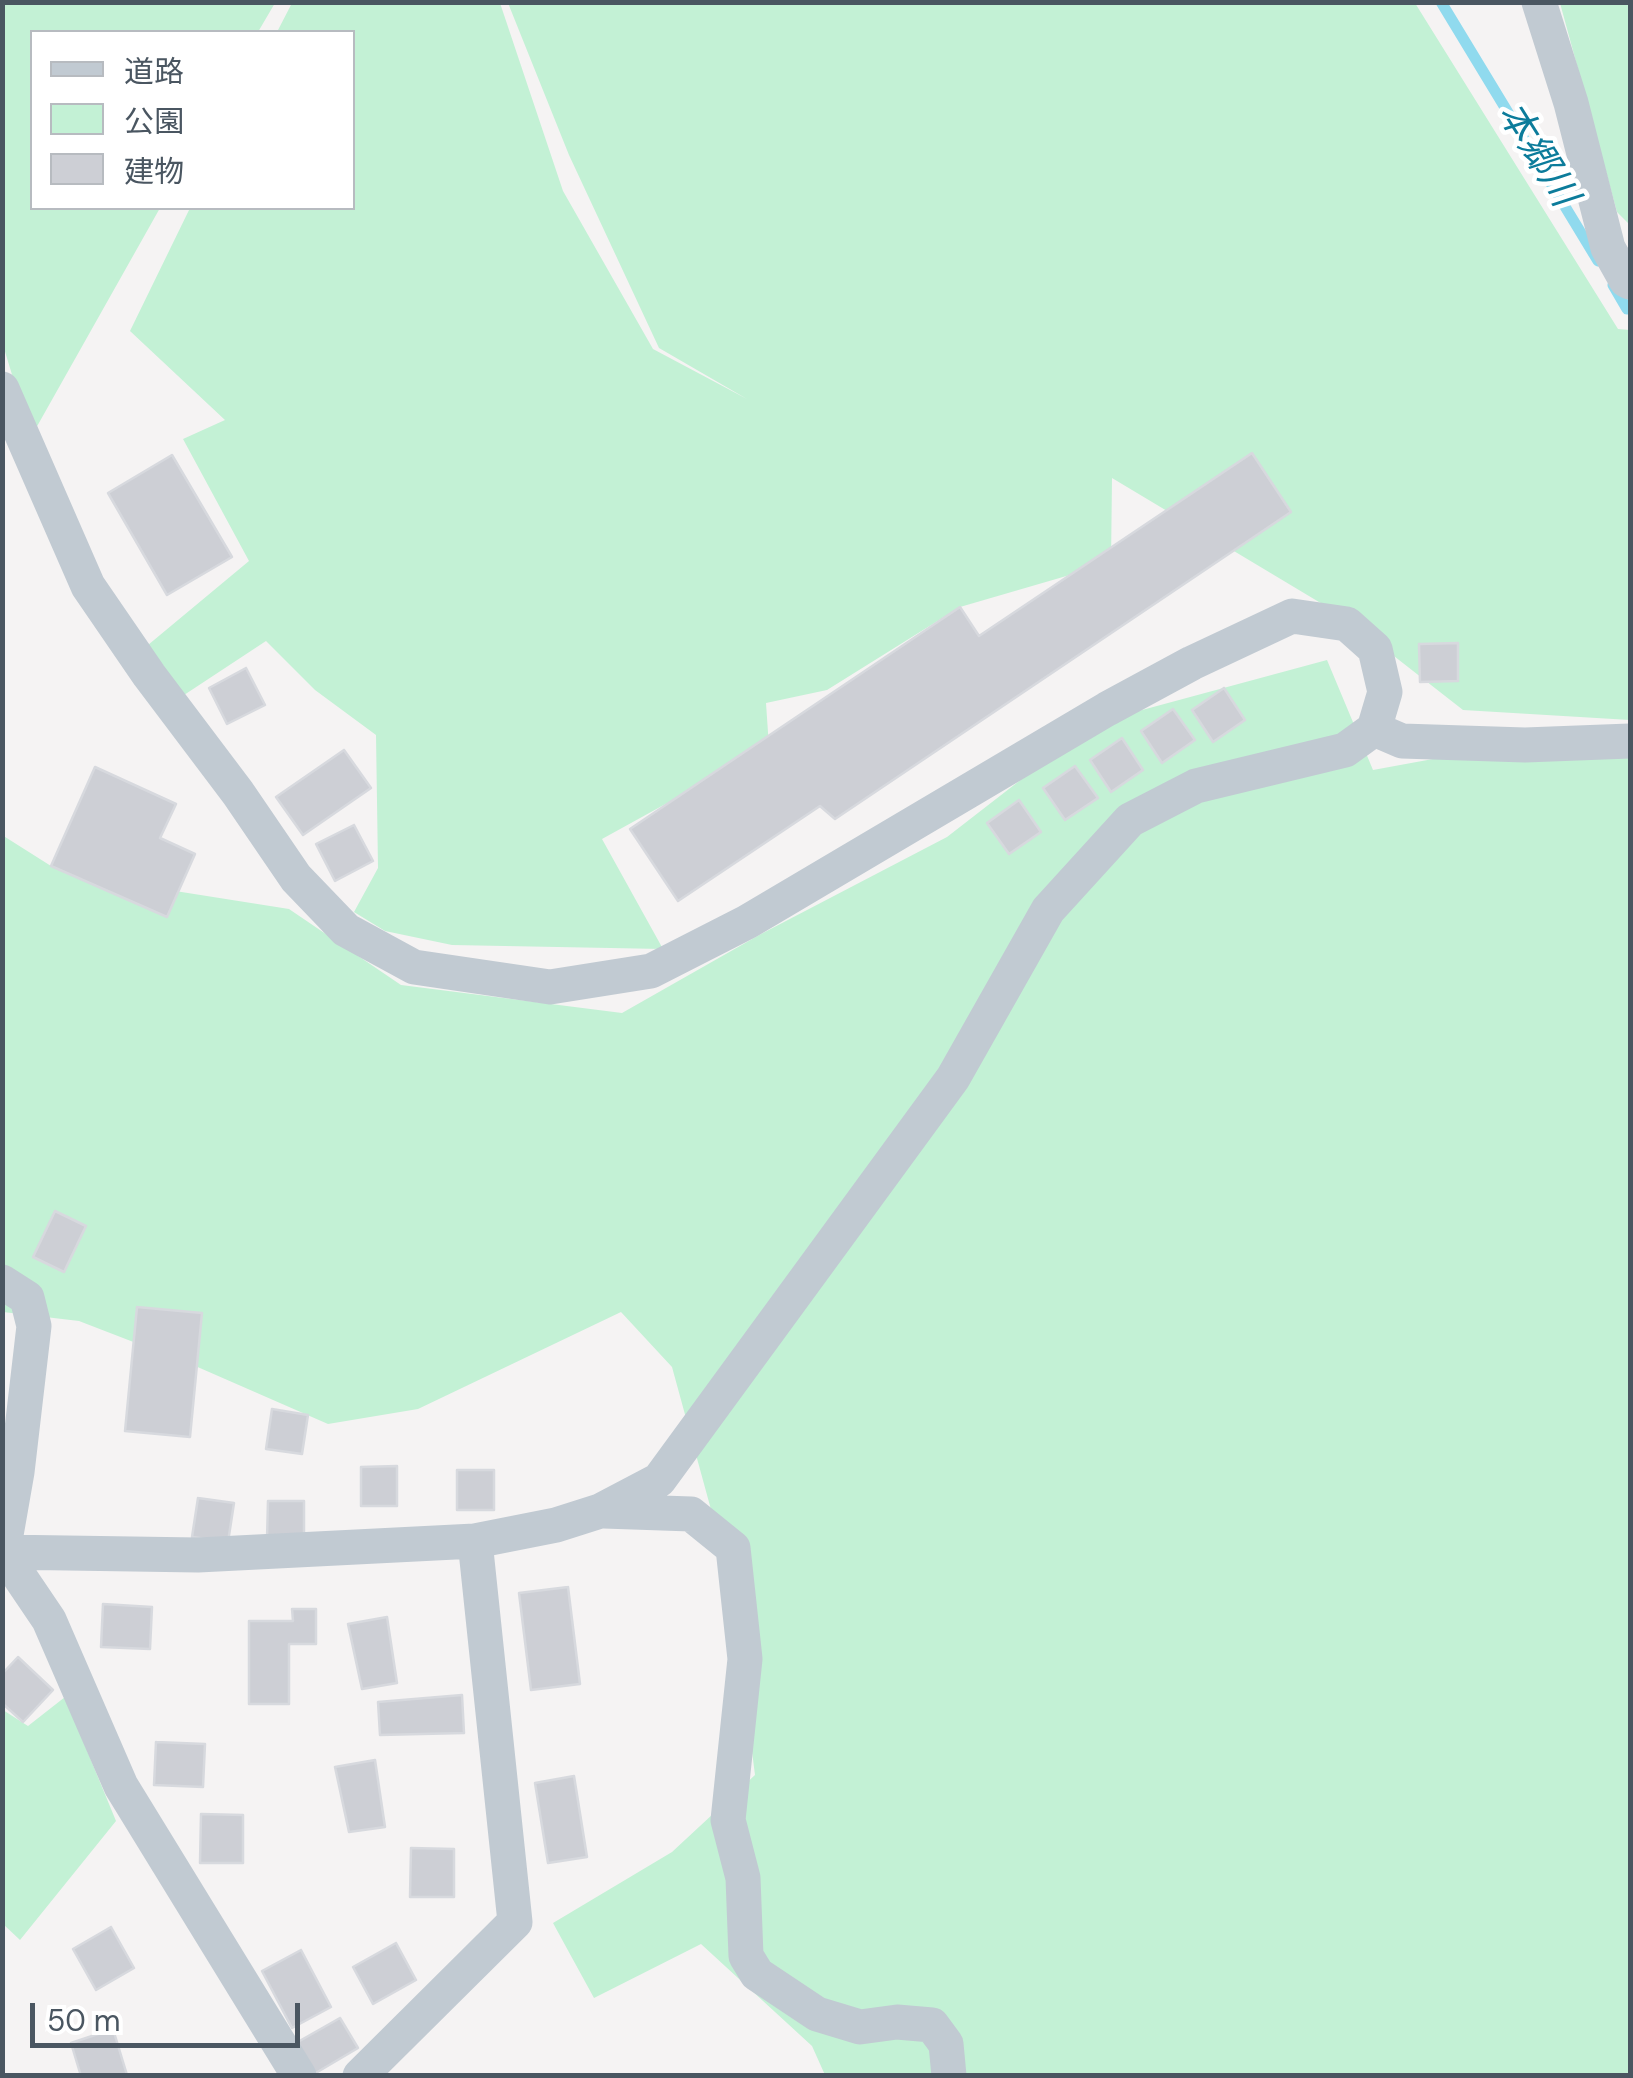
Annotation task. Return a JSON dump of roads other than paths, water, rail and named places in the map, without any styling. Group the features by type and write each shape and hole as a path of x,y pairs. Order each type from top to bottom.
{"street":[{"path":"1539,2 1608,248 1630,282"},
{"path":"2,389 88,586 149,675 296,878 346,930 414,968 550,987 651,971 747,922 1107,709 1292,616 1347,624 1375,649 1385,692 1374,729 1345,750 1196,786 1130,820 1048,910 953,1078 658,1480 600,1511 556,1525 475,1541 198,1555 3,1552"},
{"path":"1374,729 1402,741 1525,746 1630,741"},
{"path":"2,1282 27,1298 34,1326 3,1552 49,1620 121,1786 299,2076"},
{"path":"600,1511 691,1514 733,1548 745,1659 728,1820 743,1878 746,1956 756,1974 818,2014 860,2028 896,2022 932,2025 946,2044 949,2076"},
{"path":"360,2076 515,1922 475,1541"}],"waterway":[{"name":"本郷川","path":"1441,2 1598,261"},
{"name":"本郷川","path":"1613,285 1627,309 1630,308"}]}
